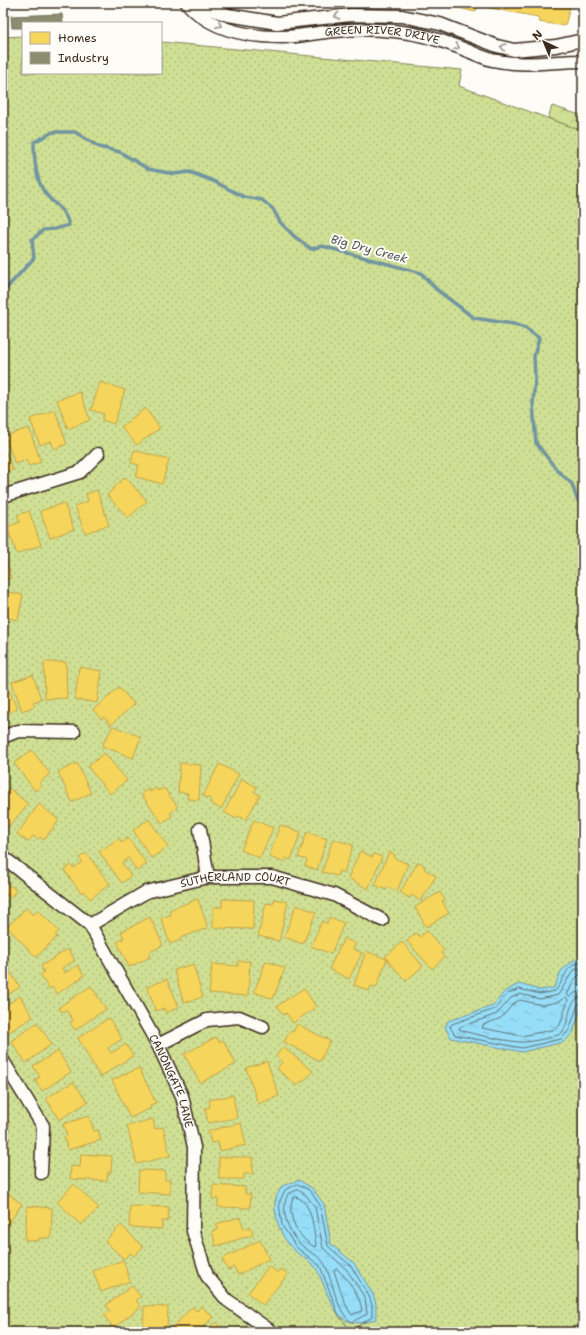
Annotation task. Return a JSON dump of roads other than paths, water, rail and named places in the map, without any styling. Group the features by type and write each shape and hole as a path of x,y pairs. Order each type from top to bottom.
{"street":[{"name":"GREEN RIVER DRIVE","path":"188,3 211,21 224,28 243,33 282,37 335,31 374,29 416,35 448,44 491,60 522,64 583,61"},
{"name":"GREEN RIVER DRIVE","path":"193,3 221,13 277,23 351,14 402,16 440,24 497,46 514,50 556,46 583,40"},
{"path":"3,496 80,472 98,454"},
{"path":"3,736 18,731 74,732"},
{"path":"200,829 208,877"},
{"name":"CANONGATE LANE","path":"3,857 90,925 158,1044 182,1096 194,1147 193,1231 207,1276 227,1300 272,1332"},
{"name":"SUTHERLAND COURT","path":"90,925 146,892 208,877 272,877 334,894 382,920"},
{"path":"158,1044 207,1020 239,1017 263,1027"},
{"path":"3,1061 43,1126 41,1173"}],"water":[{"path":"574,960 583,960 583,1001 573,1033 564,1042 522,1052 451,1038 445,1027 448,1021 493,1006 505,991 519,984 540,990 554,988 561,971"},
{"path":"299,1180 312,1188 324,1204 331,1244 354,1263 373,1294 376,1304 376,1319 362,1323 351,1322 342,1317 330,1301 315,1267 294,1250 282,1235 277,1222 275,1209 278,1192 282,1186"}],"waterway":[{"name":"Big Dry Creek","path":"3,292 34,258 32,240 43,230 55,229 69,225 64,213 42,188 35,165 34,142 53,132 75,132 99,147 120,152 148,169 174,174 190,172 213,181 244,197 262,200 273,209 280,222 295,237 311,249 322,246 421,273 436,289 474,318 513,324 525,328 539,338 534,356 535,379 533,404 536,443 557,470 572,484 577,499 583,506"}]}
